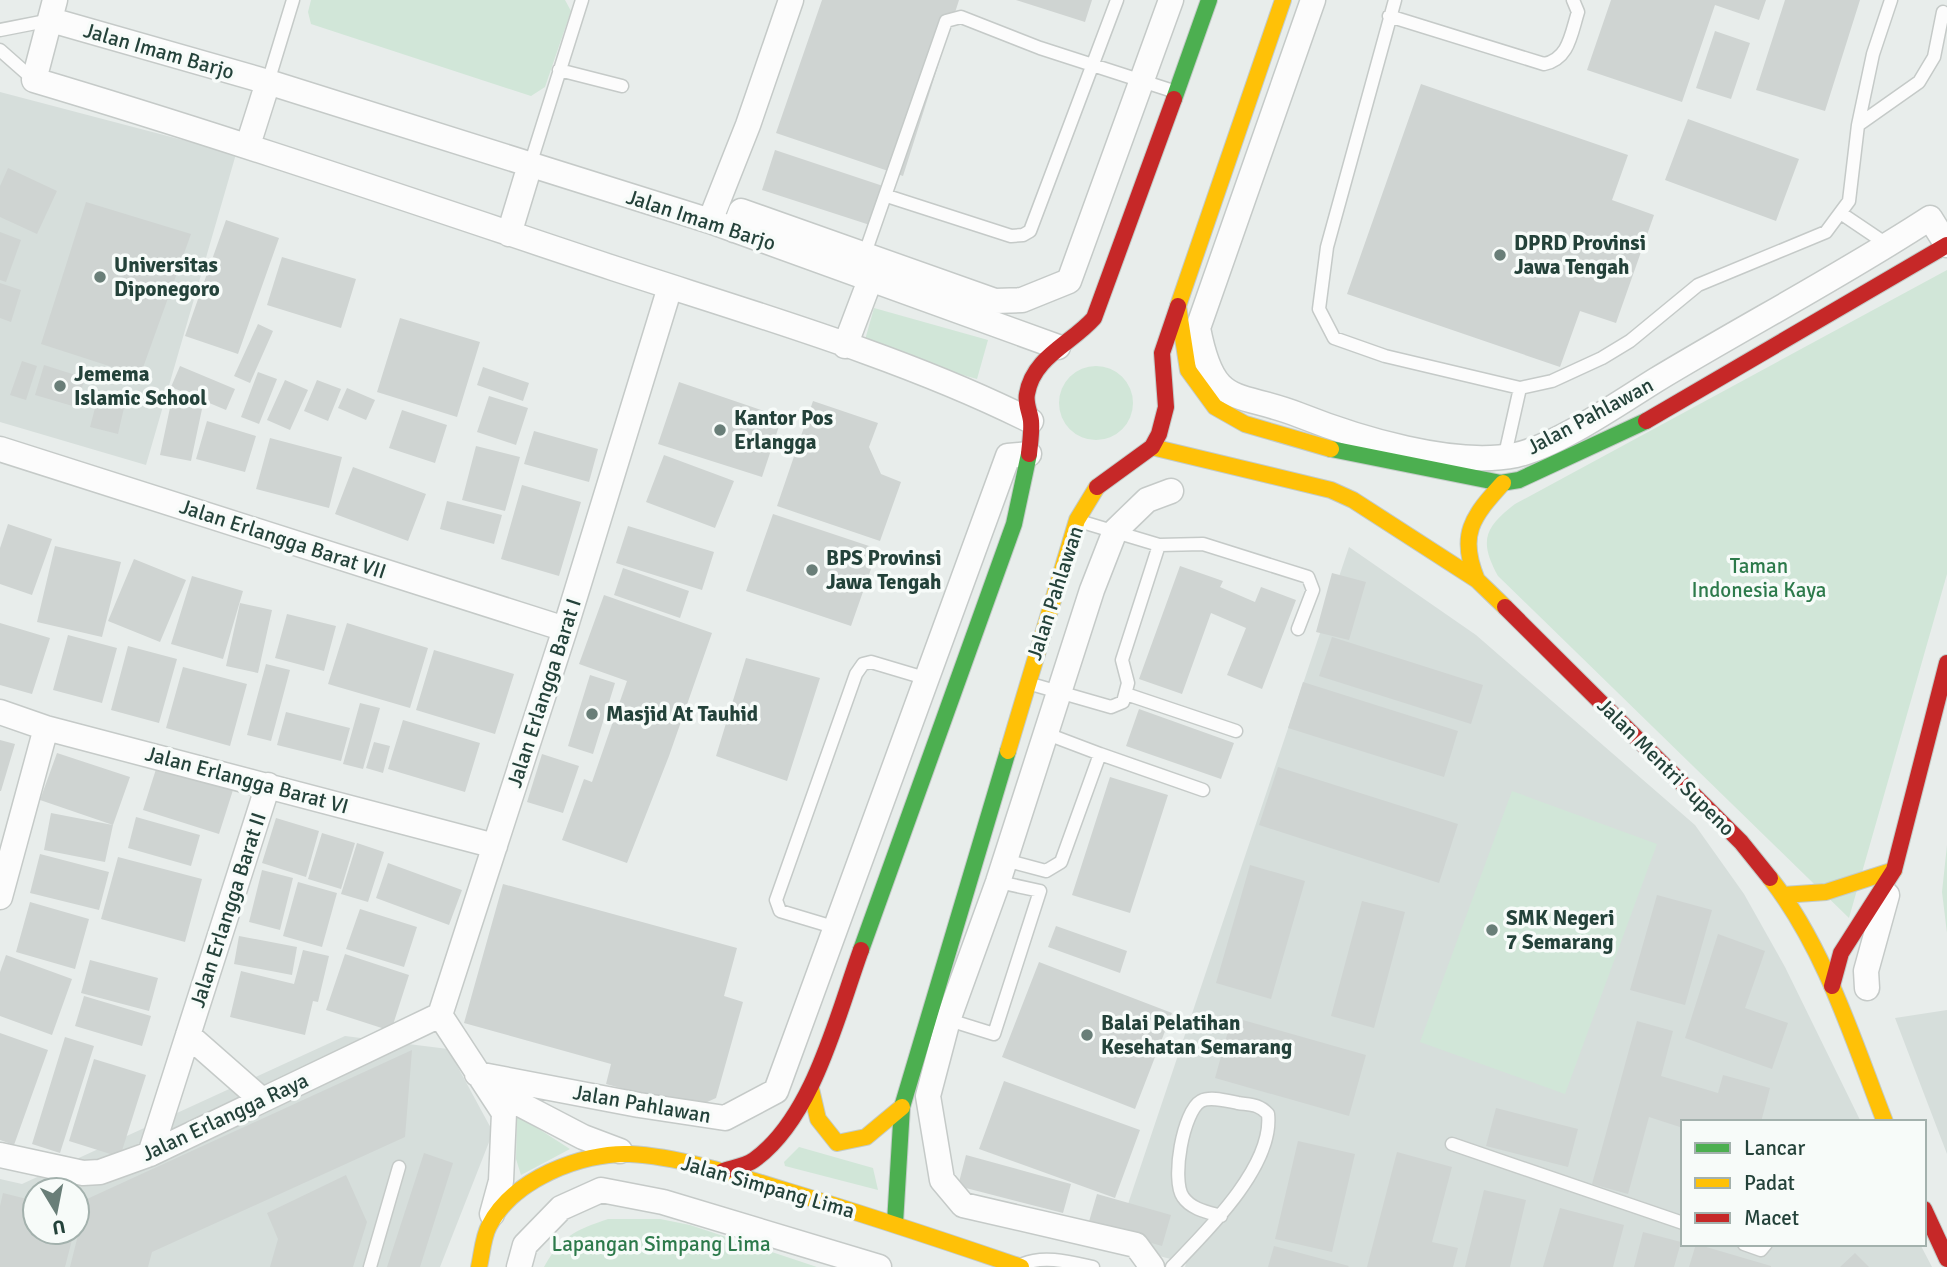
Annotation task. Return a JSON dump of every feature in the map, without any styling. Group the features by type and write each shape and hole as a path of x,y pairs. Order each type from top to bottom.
{"main road":[{"path":"723,1171 753,1161 788,1124 811,1089 1014,524 1029,454 1031,421 1027,388 1037,368 1058,347 1079,335 1094,318 1209,0"},
{"path":"1152,447 1164,422 1166,407 1162,353 1283,0"},
{"path":"1178,306 1182,346 1188,370 1215,407 1245,424 1305,444 1503,483 1533,475 1640,425 1901,254"},
{"name":"Jalan Pahlawan","path":"895,1223 902,1107 939,1017 971,874 1077,520 1097,487 1152,447"},
{"name":"Jalan Mentri Supeno","path":"1152,447 1331,489 1353,500 1477,580 1741,842 1783,895 1832,986 1884,1120"},
{"path":"1477,580 1467,560 1468,529 1487,500 1503,483"},
{"path":"1832,986 1841,953 1894,870 1947,663"},
{"path":"1783,895 1804,896 1833,891 1894,870"},
{"path":"811,1089 814,1114 822,1130 837,1143 852,1143 874,1133 902,1107"},
{"name":"Jalan Simpang Lima","path":"479,1267 489,1226 514,1195 540,1178 583,1160 629,1154 723,1171 895,1223 1020,1266"},
{"path":"1926,1213 1947,1259"}],"street":[{"path":"710,221 748,125 791,0"},
{"path":"845,346 864,270 995,301 1022,300 1069,281 1144,81 1171,0"},
{"name":"Jalan Pahlawan","path":"1313,0 1198,328 1204,360 1219,387 1243,399 1295,414 1339,432 1405,449 1457,456 1516,455 1614,408 1901,254 1930,218 1947,245"},
{"name":"Jalan Imam Barjo","path":"53,10 268,82 864,270 1058,347"},
{"path":"53,10 34,80 248,145 845,346 993,402 1031,421"},
{"path":"248,145 268,82"},
{"path":"509,234 530,165"},
{"name":"Jalan Erlangga Barat I","path":"440,1015 565,629 670,287"},
{"name":"Jalan Erlangga Barat VII","path":"0,449 565,629"},
{"name":"Jalan Pahlawan","path":"483,1081 725,1118 776,1091 1008,456 1029,454"},
{"name":"Jalan Pahlawan","path":"1152,1267 1136,1245 963,1205 942,1180 928,1096 939,1017 1001,871 1044,733 1115,531 1147,500 1171,491"},
{"path":"1867,988 1866,971 1947,682"},
{"name":"Jalan Erlangga Barat VI","path":"0,712 46,728 495,846"},
{"path":"0,897 46,728"},
{"name":"Jalan Erlangga Barat II","path":"150,1154 268,785"},
{"path":"440,1015 504,1114 501,1181 489,1226"},
{"name":"Jalan Erlangga Raya","path":"0,1155 83,1173 100,1172 150,1154 440,1015"},
{"name":"Jalan Erlangga Barat II","path":"188,1035 262,1100"},
{"path":"483,1081 583,1136 629,1154"},
{"name":"Jalan Simpang Lima","path":"519,1267 525,1245 561,1208 601,1190 663,1202 879,1267"}],"lane":[{"path":"268,82 293,0"},
{"path":"887,196 1011,236 1023,235 1035,224 1117,0"},
{"path":"1395,0 1383,50 1351,151 1327,247 1319,309 1334,338 1385,356 1520,388 1552,381 1602,358 1630,341 1698,285 1826,232 1842,214 1849,201 1858,125 1873,54 1891,0"},
{"path":"1390,16 1544,64 1555,62 1564,55 1578,12 1573,0"},
{"path":"530,165 579,2"},
{"path":"0,30 53,10"},
{"path":"1858,125 1919,82 1934,57 1943,12"},
{"path":"864,270 946,21 961,17 1040,48 1177,92"},
{"path":"0,50 34,80"},
{"path":"559,70 622,86"},
{"path":"1842,214 1901,254"},
{"path":"1503,483 1504,455 1511,439 1520,388"},
{"path":"1077,520 1159,545 1203,544 1308,578 1313,590 1298,629"},
{"path":"1027,683 1111,707 1119,706 1126,694 1128,683 1122,660 1159,545"},
{"path":"866,935 780,911 776,900 856,674 863,664 871,662 956,685"},
{"path":"1126,694 1236,731"},
{"path":"1015,722 1203,790"},
{"path":"971,874 1046,870 1061,862 1100,754"},
{"path":"939,1017 994,1034 1040,891 1001,871 977,853"},
{"path":"1172,1267 1221,1216 1250,1176 1269,1123 1268,1114 1261,1106 1209,1099 1199,1102 1189,1112 1176,1178 1181,1196 1191,1206 1221,1216"},
{"path":"1452,1144 1681,1222"},
{"path":"370,1267 399,1167"},
{"path":"1020,1266 1033,1260 1065,1261 1093,1267"}],"shaded area":[{"name":"Universitas Diponegoro","path":"0,92 236,154 146,465 0,422"},
{"name":"SMK Negeri 7 Semarang","path":"1349,547 1476,635 1695,825 1744,894 1785,967 1860,1120 1681,1120 1681,1246 1921,1246 1932,1267 1185,1267 1186,1263 1117,1245 1129,1201"},
{"path":"1947,1010 1947,1154 1895,1018"},
{"path":"345,1036 448,1049 493,1132 440,1267 0,1267 0,1179 21,1184 21,1246 91,1246 91,1176 39,1176"}],"green space":[{"path":"311,0 565,0 571,11 545,87 531,96 311,24 308,12"},
{"name":"Taman Indonesia Kaya","path":"1947,270 1947,574 1849,918 1498,576 1488,553 1488,536 1497,520 1515,504"},
{"path":"874,308 988,340 977,379 863,347"},
{"path":"1096,366 1117,372 1127,382 1133,403 1127,424 1117,434 1096,440 1075,434 1065,424 1059,403 1065,382 1075,372"},
{"path":"1512,791 1657,844 1565,1094 1420,1042"},
{"path":"1947,845 1947,933 1942,892"},
{"path":"517,1115 570,1149 521,1175 516,1159"},
{"path":"799,1147 873,1168 878,1190 785,1166 784,1162"},
{"name":"Lapangan Simpang Lima","path":"608,1219 660,1219 690,1225 817,1267 544,1267 563,1241"}],"building":[{"path":"822,0 959,0 903,176 776,133"},
{"path":"1016,0 1092,0 1085,22"},
{"path":"1611,0 1766,0 1759,20 1715,5 1682,102 1587,70"},
{"path":"1785,0 1860,0 1825,111 1756,90"},
{"path":"1715,31 1750,43 1731,99 1696,88"},
{"name":"DPRD Provinsi Jawa Tengah","path":"1421,84 1628,155 1612,200 1654,215 1616,323 1580,311 1560,367 1347,294"},
{"path":"1688,119 1799,159 1776,221 1665,180"},
{"path":"775,150 886,187 873,226 762,190"},
{"path":"8,168 57,191 37,234 0,217 0,186"},
{"path":"86,202 191,234 140,376 41,344"},
{"path":"226,220 279,238 238,354 185,336"},
{"path":"0,232 21,240 6,282 0,280"},
{"path":"282,257 356,279 341,328 267,305"},
{"path":"0,283 21,290 11,322 0,318"},
{"path":"400,318 480,342 457,417 377,392"},
{"path":"258,324 273,331 250,383 234,376"},
{"path":"22,361 37,366 26,400 10,395"},
{"name":"Jemema Islamic School","path":"44,365 85,378 76,407 35,395"},
{"path":"180,366 235,389 226,410 171,387"},
{"path":"483,367 529,383 523,401 477,385"},
{"path":"258,372 277,379 259,424 241,417"},
{"path":"285,380 308,390 290,430 267,420"},
{"path":"317,380 341,389 328,421 304,411"},
{"name":"Kantor Pos Erlangga","path":"679,382 782,417 762,477 658,444"},
{"path":"347,388 375,400 366,420 338,408"},
{"path":"99,393 126,399 118,434 90,427"},
{"path":"489,396 528,408 516,445 477,432"},
{"path":"813,401 878,423 869,447 881,474 901,482 880,541 777,506"},
{"path":"171,403 202,409 191,461 160,455"},
{"path":"402,410 447,425 435,463 389,448"},
{"path":"207,421 256,436 245,472 196,459"},
{"path":"534,431 598,449 589,482 524,464"},
{"path":"270,438 342,457 329,508 256,489"},
{"path":"476,446 520,457 505,511 462,500"},
{"path":"664,455 734,481 715,528 646,502"},
{"path":"353,467 426,494 408,541 335,514"},
{"path":"522,485 581,502 559,576 501,559"},
{"path":"447,501 502,515 494,544 440,529"},
{"name":"BPS Provinsi Jawa Tengah","path":"773,514 878,549 851,626 746,591"},
{"path":"8,524 52,539 32,595 0,584 0,548"},
{"path":"628,526 714,552 702,590 616,563"},
{"path":"55,546 121,562 102,637 37,622"},
{"path":"134,559 186,580 160,642 108,621"},
{"path":"1180,566 1223,581 1220,587 1255,602 1261,587 1296,600 1262,689 1227,675 1246,628 1211,613 1182,694 1139,679"},
{"path":"623,568 689,591 680,618 614,595"},
{"path":"1332,573 1366,582 1349,640 1316,632"},
{"path":"192,576 243,591 223,659 171,644"},
{"path":"604,595 712,633 669,756 627,863 562,840 584,779 592,782 627,681 579,664"},
{"path":"240,603 272,610 258,673 226,666"},
{"path":"287,614 336,626 324,671 275,658"},
{"path":"0,623 50,638 32,694 0,685"},
{"path":"347,623 428,648 410,708 328,684"},
{"path":"68,635 117,648 102,703 53,690"},
{"path":"1332,637 1483,685 1471,724 1319,676"},
{"path":"128,646 177,659 159,723 111,710"},
{"path":"434,650 514,674 495,734 416,710"},
{"path":"746,658 820,678 787,781 716,756"},
{"path":"266,664 290,670 271,741 247,735"},
{"path":"183,667 247,684 230,746 166,728"},
{"name":"Masjid At Tauhid","path":"590,675 615,683 593,754 568,746"},
{"path":"1303,682 1458,731 1444,777 1288,728"},
{"path":"360,703 380,708 363,769 343,764"},
{"path":"1139,709 1234,743 1221,779 1126,746"},
{"path":"286,712 350,728 341,761 277,745"},
{"path":"403,720 480,743 465,792 388,769"},
{"path":"0,740 15,744 1,791 0,791"},
{"path":"374,742 390,746 383,773 366,768"},
{"path":"57,753 130,777 113,825 40,800"},
{"path":"542,754 579,766 563,813 527,802"},
{"path":"157,766 233,790 219,834 143,810"},
{"path":"1278,767 1458,824 1439,883 1259,825"},
{"path":"1110,777 1168,795 1130,913 1072,895"},
{"path":"51,813 113,825 105,862 44,850"},
{"path":"136,817 200,835 191,866 128,848"},
{"path":"276,818 319,831 306,877 262,863"},
{"path":"322,833 355,843 341,889 308,879"},
{"path":"357,843 384,852 368,902 341,894"},
{"path":"40,854 109,872 99,910 30,893"},
{"path":"118,857 202,879 185,942 101,919"},
{"path":"388,863 462,890 449,925 376,898"},
{"path":"1250,865 1305,881 1271,999 1216,983"},
{"path":"262,870 293,878 280,930 249,922"},
{"path":"298,882 337,893 322,947 283,936"},
{"path":"503,884 737,948 724,996 743,1002 716,1098 694,1108 606,1084 611,1064 464,1023"},
{"path":"1657,895 1712,910 1685,1005 1630,990"},
{"path":"1362,901 1405,912 1374,1028 1331,1016"},
{"path":"30,902 89,919 75,969 16,952"},
{"path":"360,909 417,927 404,967 346,949"},
{"path":"1056,926 1127,951 1120,973 1048,947"},
{"path":"1718,934 1765,951 1745,1008 1788,1023 1772,1069 1685,1038"},
{"path":"239,936 297,947 292,975 234,964"},
{"path":"303,950 329,956 318,1002 313,1001 305,1035 230,1017 241,971 294,984"},
{"path":"345,954 409,975 391,1031 326,1010"},
{"path":"6,955 72,979 52,1035 0,1016 0,972"},
{"path":"90,960 158,978 149,1011 81,993"},
{"name":"Balai Pelatihan Kesehatan Semarang","path":"1039,962 1172,1013 1135,1109 1002,1057"},
{"path":"84,996 151,1016 142,1046 75,1026"},
{"path":"1232,1017 1366,1055 1349,1116 1215,1078"},
{"path":"1637,1021 1673,1031 1661,1076 1718,1093 1723,1075 1770,1088 1762,1120 1681,1120 1681,1127 1649,1117 1628,1194 1592,1184"},
{"path":"0,1033 48,1050 14,1145 0,1140"},
{"path":"65,1037 94,1046 60,1153 32,1144"},
{"path":"412,1050 405,1137 152,1252 148,1267 70,1267 75,1246 91,1246 91,1197"},
{"path":"94,1059 146,1075 120,1157 69,1141"},
{"path":"1004,1081 1140,1130 1115,1198 979,1149"},
{"path":"1496,1108 1578,1129 1568,1167 1486,1146"},
{"path":"1298,1141 1355,1154 1332,1252 1275,1239"},
{"path":"1397,1152 1452,1167 1432,1242 1458,1248 1453,1267 1367,1267"},
{"path":"424,1153 453,1163 420,1267 387,1267"},
{"path":"966,1155 1071,1184 1063,1213 958,1186"},
{"path":"346,1175 367,1222 353,1267 270,1267 278,1239 267,1213"},
{"path":"1484,1190 1526,1200 1510,1267 1465,1267"},
{"path":"3,1193 21,1198 21,1246 70,1246 65,1267 0,1267 0,1206"},
{"path":"1097,1194 1171,1215 1162,1246 1088,1225"},
{"path":"1560,1208 1624,1225 1613,1267 1543,1267"},
{"path":"1643,1232 1681,1242 1674,1267 1634,1267"},
{"path":"1274,1246 1349,1266 1268,1267"},
{"path":"1695,1246 1771,1266 1771,1267 1689,1267"},
{"path":"1855,1253 1869,1267 1840,1267"}],"traffic: fast":[{"path":"1174,99 1209,0"},
{"path":"1331,449 1501,483 1519,480 1646,421"},
{"path":"861,950 1014,524 1029,454"},
{"path":"895,1223 902,1107 1008,751"}],"traffic: slow":[{"path":"1283,0 1178,306 1188,370 1215,407 1245,424 1331,449"},
{"path":"1152,447 1331,490 1353,500 1477,580 1505,607"},
{"path":"1477,580 1469,551 1471,527 1483,506 1503,483"},
{"path":"1008,751 1077,520 1097,487"},
{"path":"1783,895 1826,892 1894,870"},
{"path":"1770,878 1807,934 1822,964 1884,1120"},
{"path":"811,1089 818,1119 837,1143 866,1137 902,1107"},
{"path":"479,1267 489,1226 514,1195 531,1182 550,1172 591,1158 630,1154 668,1158 728,1173 1021,1267"}],"traffic: jam":[{"path":"1029,454 1031,425 1027,397 1031,381 1045,361 1094,318 1174,99"},
{"path":"1646,421 1947,245"},
{"path":"1097,487 1152,447 1159,434 1166,407 1162,353 1178,306"},
{"path":"1505,607 1741,842 1770,878"},
{"path":"1832,986 1841,953 1894,870 1947,663"},
{"path":"723,1171 754,1160 775,1142 792,1119 821,1064 861,950"},
{"path":"1926,1213 1947,1259"}],"place":[{"name":"DPRD Provinsi Jawa Tengah","path":"1500,255"},
{"name":"Universitas Diponegoro","path":"100,277"},
{"name":"Jemema Islamic School","path":"60,386"},
{"name":"Kantor Pos Erlangga","path":"720,430"},
{"name":"BPS Provinsi Jawa Tengah","path":"812,570"},
{"name":"Masjid At Tauhid","path":"592,714"},
{"name":"SMK Negeri 7 Semarang","path":"1492,930"},
{"name":"Balai Pelatihan Kesehatan Semarang","path":"1087,1035"}]}
